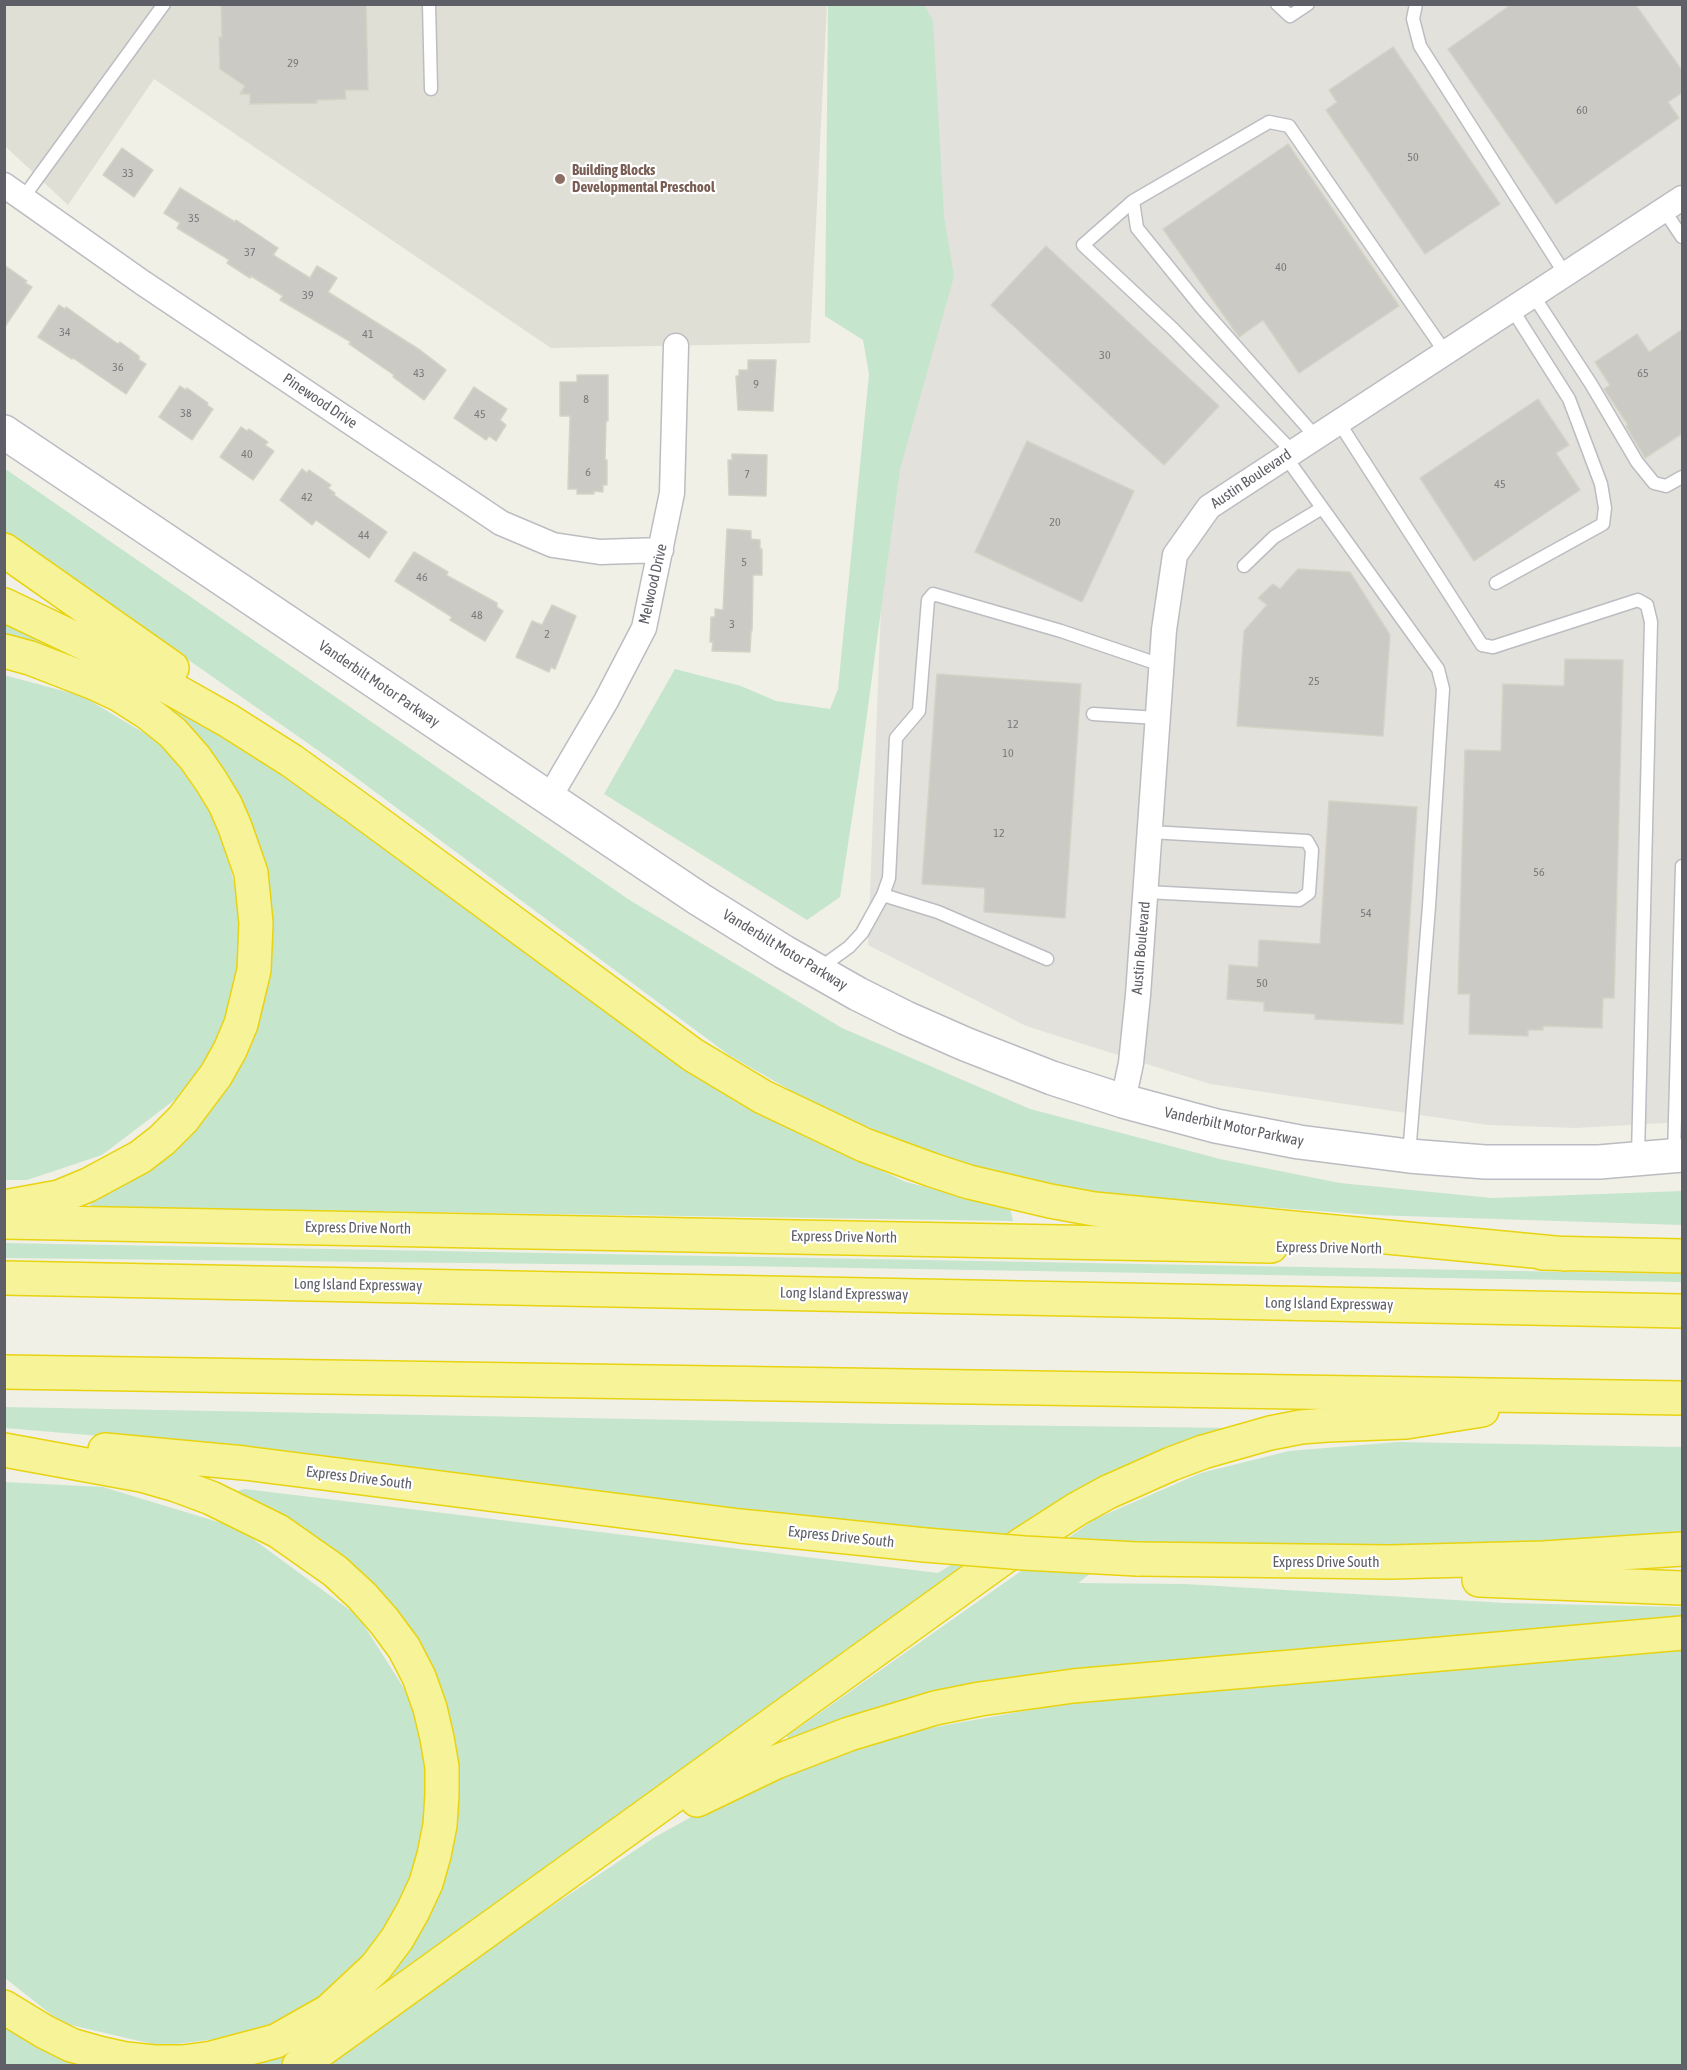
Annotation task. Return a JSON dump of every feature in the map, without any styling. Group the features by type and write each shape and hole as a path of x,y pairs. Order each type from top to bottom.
{"highway":[{"path":"4,550 173,669 292,761 693,1055 789,1111 890,1155 932,1170 1006,1192 1094,1209 1565,1254"},
{"path":"4,604 134,667 220,715 292,761"},
{"path":"4,651 30,658 92,682 139,707 173,734 195,758 225,804 251,873 256,923 254,970 241,1024 216,1075 183,1119 162,1140 140,1157 88,1185 59,1197 4,1207"},
{"name":"Express Drive North","path":"4,1222 837,1237 1683,1256"},
{"name":"Long Island Expressway","path":"4,1278 1683,1311"},
{"path":"4,1372 1683,1398"},
{"path":"299,2066 1047,1526 1129,1482 1203,1452 1301,1427 1406,1422 1573,1396"},
{"name":"Express Drive South","path":"4,1443 72,1447 244,1464 740,1526 1024,1554 1137,1560 1310,1563 1521,1559 1683,1549"},
{"path":"4,1450 141,1476 184,1488 270,1526 306,1549 362,1596 404,1648 419,1677 430,1708 442,1767 442,1795 434,1855 426,1883 397,1939 376,1967 329,2011 276,2041 212,2058 154,2062 126,2059 71,2044 45,2032 4,2007"},
{"path":"1310,1563 1445,1578 1683,1588"},
{"path":"562,1877 741,1777 849,1734 935,1708 980,1699 1073,1686 1683,1633"}],"main road":[{"name":"Vanderbilt Motor Parkway","path":"4,432 699,899 817,971 906,1018 965,1044 1052,1078 1178,1117 1335,1147 1409,1156 1528,1163 1678,1156"}],"street":[{"name":"Pinewood Drive","path":"14,192 143,283 501,523 553,545 600,552 661,550"},
{"name":"Austin Boulevard","path":"1123,1101 1131,1063 1146,892 1164,630 1175,555 1209,507 1288,453 1673,204"},
{"name":"Melwood Drive","path":"549,798 606,701 644,628 672,493 676,346"}],"lane":[{"path":"14,192 164,4"},
{"path":"429,4 431,89"},
{"path":"1277,4 1290,16 1308,4"},
{"path":"1416,4 1413,19 1420,46 1565,274"},
{"path":"1409,1156 1443,689 1438,669 1322,508 1288,453 1173,329 1083,245 1133,201 1269,122 1289,126 1445,352"},
{"path":"1133,201 1137,228 1202,307 1315,436"},
{"path":"1673,204 1683,237"},
{"path":"1533,296 1591,384 1637,462 1654,483 1666,486 1683,477"},
{"path":"1496,583 1603,524 1605,508 1601,484 1569,399 1512,309"},
{"path":"1338,422 1482,645 1493,647 1638,600 1647,605 1651,622 1638,1159"},
{"path":"1244,566 1274,537 1322,508"},
{"path":"817,971 849,947 862,933 883,895 889,878 896,738 919,711 928,600 933,594 1061,631 1161,665"},
{"path":"1093,714 1158,718"},
{"path":"1146,892 1299,900 1309,893 1312,850 1307,841 1150,832"},
{"path":"1678,1156 1683,866"},
{"path":"883,895 938,912 1047,959"}],"shaded area":[{"name":"Building Blocks Developmental Preschool","path":"5,5 827,5 810,343 551,348 154,79 68,205 5,146"},
{"path":"904,5 1682,5 1682,1122 1576,1128 1488,1125 1210,1084 1026,1026 868,945"}],"green space":[{"path":"828,5 924,5 933,21 944,216 954,276 900,469 840,897 807,920 604,794 675,669 741,686 776,701 830,709 838,689 869,374 863,340 825,316"},
{"path":"4,468 628,899 842,1028 1030,1109 1220,1159 1340,1183 1492,1198 1682,1191 1682,1225 1372,1215 1079,1193 936,1156 816,1105 729,1055 339,765 5,532"},
{"path":"4,622 129,683 259,755 736,1102 906,1182 1010,1208 1013,1221 91,1207 89,1202 148,1170 187,1139 236,1073 267,988 271,911 216,762 5,638"},
{"path":"4,675 82,696 161,743 217,816 242,914 232,1015 185,1092 102,1155 27,1180 5,1180"},
{"path":"5,1243 1682,1274 1682,1282 738,1266 5,1258"},
{"path":"5,1407 896,1424 1237,1428 1168,1449 286,2066 230,2065 303,2046 376,1990 429,1917 454,1828 410,1639 233,1492 245,1489 938,1573 992,1539 623,1497 256,1449 5,1428"},
{"path":"1398,1442 1682,1447 1682,1537 1446,1553 1128,1545 1078,1583 1184,1584 1506,1603 1682,1607 1682,1629 1060,1682 794,1751 787,1736 1095,1519 1201,1473 1289,1451"},
{"path":"4,1482 103,1487 238,1528 358,1616 414,1704 427,1769 420,1859 382,1936 323,1999 255,2034 161,2046 62,2023 5,1978"},
{"path":"1682,1647 1682,2065 321,2066 400,2008 655,1837 742,1789 913,1731 1068,1703"},
{"path":"4,2014 116,2065 5,2065"}],"building":[{"path":"221,4 366,4 368,90 345,90 346,99 317,100 317,103 250,104 250,94 240,94 245,86 220,69"},
{"path":"1512,4 1635,4 1683,72 1683,92 1668,102 1679,118 1556,204 1448,49"},
{"path":"1393,47 1500,204 1425,254 1326,110 1337,102 1329,90"},
{"path":"1288,144 1399,306 1299,373 1263,320 1239,337 1163,229"},
{"path":"122,148 153,170 134,197 103,175"},
{"path":"180,188 235,222 236,220 278,248 273,255 310,278 317,266 337,278 328,292 420,350 446,370 424,400 393,377 394,375 349,344 351,342 280,300 283,296 251,276 250,278 227,263 229,260 177,228 180,223 164,213"},
{"path":"1046,246 1219,406 1164,465 991,305"},
{"path":"4,265 32,287 4,328"},
{"path":"59,305 65,309 66,307 118,344 120,342 146,364 126,394 38,337"},
{"path":"1683,329 1683,433 1645,458 1626,426 1628,425 1604,389 1610,385 1595,362 1637,334 1649,352"},
{"path":"748,360 776,360 773,411 738,410 736,376 739,376 739,370 748,370"},
{"path":"577,375 608,375 605,460 607,460 607,485 603,485 603,492 594,491 594,494 577,494 577,489 568,489 570,416 560,416 560,382 577,382"},
{"path":"180,386 186,390 187,388 213,409 192,440 159,417"},
{"path":"474,387 507,409 500,420 506,425 496,441 489,436 486,440 454,418"},
{"path":"1538,399 1569,445 1556,453 1580,490 1474,561 1420,478"},
{"path":"241,427 247,431 249,429 268,442 265,445 274,451 253,480 220,457"},
{"path":"1027,441 1134,491 1082,602 975,552"},
{"path":"732,454 767,455 766,496 729,495 728,460 732,460"},
{"path":"302,469 307,473 309,470 331,485 328,488 335,493 334,495 387,532 369,558 316,520 312,525 280,500"},
{"path":"727,529 751,531 751,539 760,540 760,549 762,549 762,575 753,575 750,652 712,651 713,642 710,642 711,617 715,617 715,609 723,610"},
{"path":"414,552 448,572 446,575 497,603 497,607 503,611 485,641 450,620 452,617 395,581"},
{"path":"1298,569 1350,572 1390,635 1383,736 1237,726 1244,631 1267,605 1258,598 1273,584 1280,589"},
{"path":"552,605 576,616 555,669 551,667 549,672 516,657 532,621 542,625"},
{"path":"1565,659 1623,660 1614,998 1603,998 1602,1028 1543,1026 1543,1030 1528,1030 1528,1036 1469,1034 1470,994 1458,994 1465,750 1501,751 1503,684 1564,686"},
{"path":"937,674 1081,684 1065,918 984,912 985,888 922,884"},
{"path":"1329,801 1417,807 1403,1024 1315,1019 1315,1014 1264,1011 1264,1002 1227,999 1229,965 1258,967 1259,940 1320,944"}],"place":[{"name":"Building Blocks Developmental Preschool","path":"560,179"}]}
